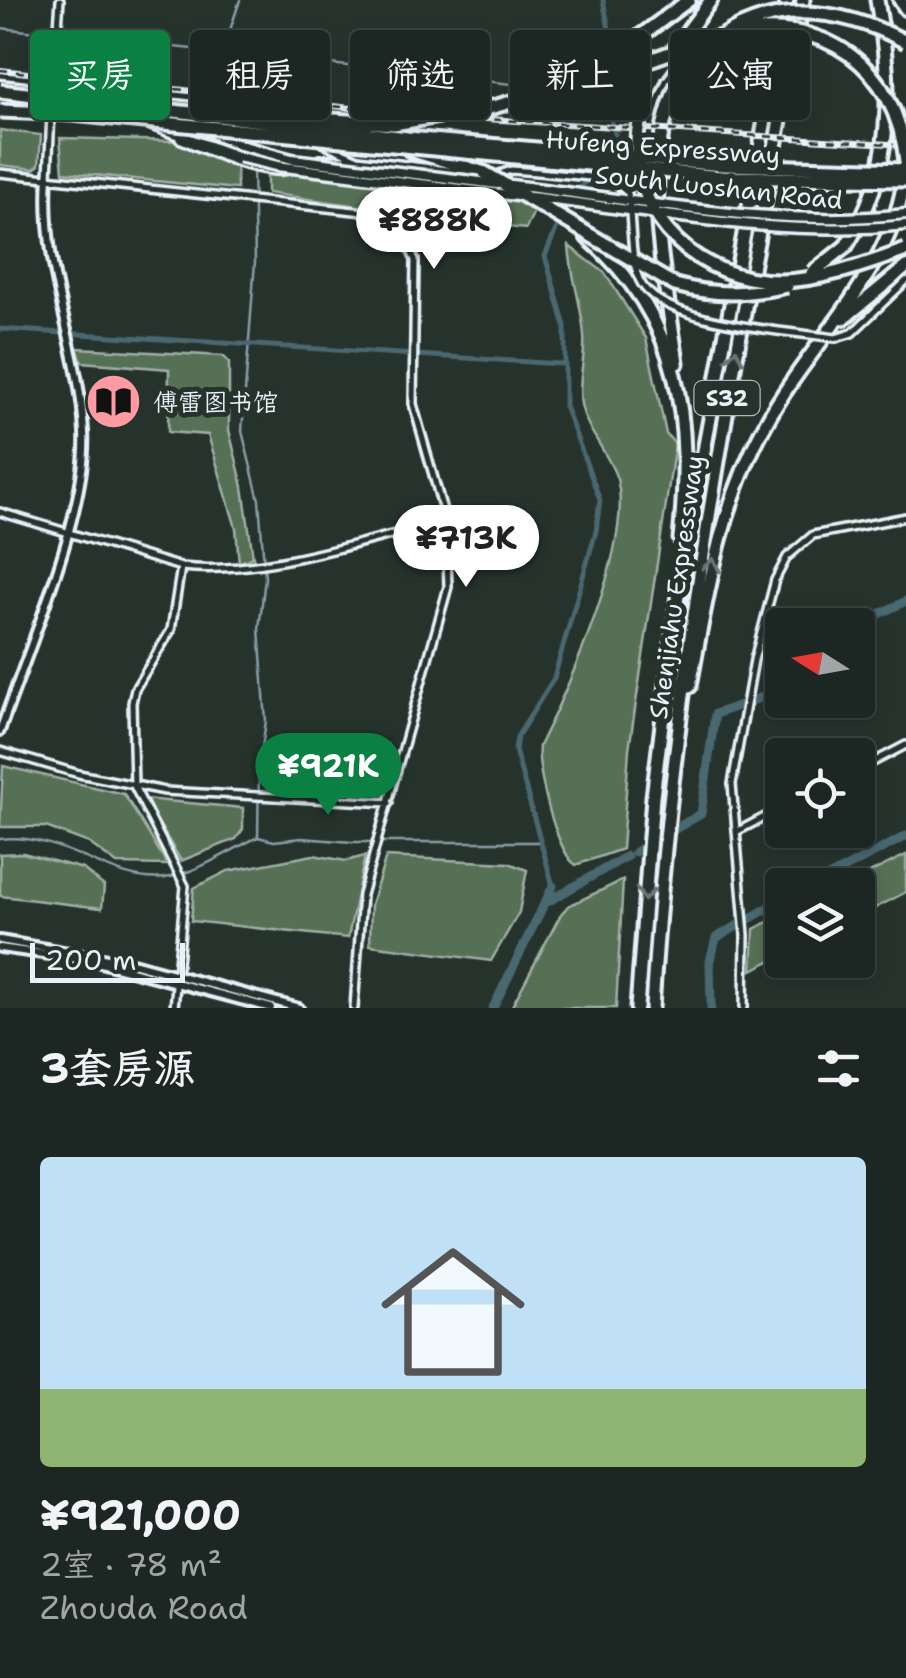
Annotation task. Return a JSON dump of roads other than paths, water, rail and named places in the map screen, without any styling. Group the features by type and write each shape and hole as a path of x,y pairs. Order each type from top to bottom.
{"highway":[{"path":"490,108 568,80 623,49 689,0"},
{"path":"711,0 656,74 641,110 637,144 642,180 665,230 690,255 718,270 782,281 844,270 906,250"},
{"name":"Shenjiahu Expressway","path":"637,1008 653,797 688,531 787,0"},
{"name":"Shenjiahu Expressway","path":"652,1008 670,798 714,469 803,0"},
{"path":"406,149 502,180 637,266 675,284 708,294 739,295 791,285 846,246 878,188 886,151 877,0"},
{"path":"900,0 906,8"},
{"path":"653,797 687,467 683,410 658,234 657,180 667,103 687,65 725,28 774,7 836,9 870,19 906,42"},
{"path":"490,108 729,34 787,31 840,47 879,80 903,130 906,162 896,212 882,244 766,423 731,497 716,547 670,798"},
{"name":"Hufeng Expressway","path":"0,90 30,94"},
{"name":"Hufeng Expressway","path":"0,107 722,177 906,180"},
{"path":"170,110 394,124 419,120"},
{"name":"Hufeng Expressway","path":"170,111 408,138 703,163 906,170"},
{"path":"563,216 630,280 674,368 683,410"},
{"path":"809,359 857,305 906,267"}],"main road":[{"name":"South Luoshan Road","path":"0,90 30,92"},
{"name":"South Luoshan Road","path":"0,107 30,109"},
{"name":"South Luoshan Road","path":"170,116 240,145 292,159 778,216 854,220 906,214"},
{"name":"South Luoshan Road","path":"131,120 240,157 333,174 774,226 834,230 906,225"}],"street":[{"path":"58,30 60,0"},
{"path":"0,75 30,78"},
{"path":"170,94 262,105 334,151 358,159"},
{"path":"0,732 68,531 82,469 84,432 47,244 51,120"},
{"path":"107,120 152,128 240,163 283,173 317,159 358,159 483,178 511,170 620,184 628,193 638,278 653,300 679,312 836,338 852,333 906,281"},
{"path":"0,173 364,212 404,235 415,260 413,404 446,522 445,608 362,895 354,1008"},
{"path":"0,512 180,568 226,570 446,522"},
{"path":"744,1008 746,934 732,784 743,712 775,580 786,557 813,536 906,517"},
{"path":"174,1008 186,886 134,786 135,689 171,630 180,568"},
{"path":"875,761 906,745"},
{"path":"0,751 134,786 388,803"},
{"path":"736,832 765,817"},
{"path":"0,940 100,956 271,1008"},
{"path":"0,948 93,960 299,1008"}],"waterway":[{"path":"230,30 240,0"},
{"path":"603,0 614,54 610,114 616,138 614,154"},
{"path":"0,28 510,84"},
{"path":"574,193 603,166"},
{"path":"253,167 255,262 242,431 259,500 265,578 259,629 266,721 259,768 258,837"},
{"path":"553,886 515,750 517,737 554,678 596,531 600,500 565,406 565,326 545,256 568,201"},
{"path":"0,329 561,364"},
{"path":"875,616 906,601"},
{"path":"635,852 701,814 715,714 765,696"},
{"path":"845,868 906,836"},
{"path":"0,839 45,843 145,878 188,872 258,837 274,841 302,838 352,842 542,842"},
{"path":"547,902 627,856"},
{"path":"493,1008 553,886"},
{"path":"711,1008 710,961 716,938 765,910"}],"railway":[{"path":"0,70 406,114 906,145"}],"place":[{"name":"傅雷图书馆","path":"114,402"}]}
